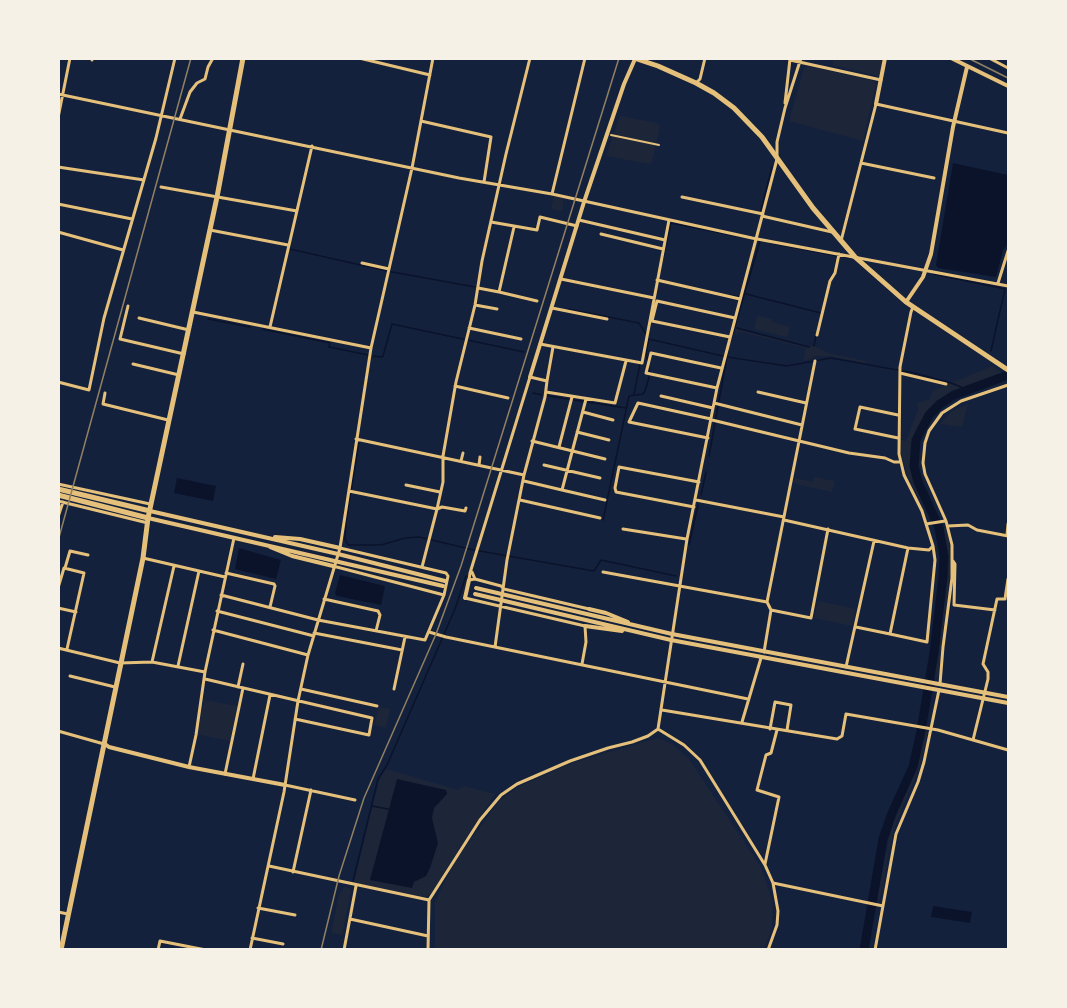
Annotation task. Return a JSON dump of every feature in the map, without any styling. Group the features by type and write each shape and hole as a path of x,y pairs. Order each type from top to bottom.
{"highway":[{"path":"61,950 143,558 148,517 217,197 243,58"},
{"path":"637,59 696,83 734,108 762,137 832,232 855,257 906,302 1006,368"},
{"path":"58,489 148,517"},
{"path":"58,495 148,517"}],"street":[{"path":"59,118 61,94 70,58"},
{"path":"58,382 88,390 104,318 162,115 175,58"},
{"path":"180,119 190,92 197,83 206,78 213,58"},
{"path":"358,58 430,75"},
{"path":"250,950 285,785 298,701 308,655 340,548 371,348 412,168 433,58"},
{"path":"422,567 437,509 455,386 530,58"},
{"path":"552,194 585,58"},
{"path":"658,66 660,58"},
{"path":"696,83 700,79 705,58"},
{"path":"841,243 876,104 885,58"},
{"path":"951,58 1008,86"},
{"path":"989,58 1008,68"},
{"path":"634,631 602,630 465,598 584,202 624,84 637,59"},
{"path":"785,108 790,59 881,80"},
{"path":"428,950 429,900 480,820 501,795 517,784 608,748 648,736 658,729 687,539 721,368 777,159 777,142 785,108 801,60"},
{"path":"906,302 926,270 954,122 967,67"},
{"path":"61,94 484,183 552,194 756,238 1008,286"},
{"path":"876,104 1008,134"},
{"path":"421,121 491,137 484,183"},
{"path":"611,135 659,146"},
{"path":"270,327 312,146"},
{"path":"861,163 934,178"},
{"path":"58,167 144,180"},
{"path":"161,187 297,211"},
{"path":"682,197 832,232"},
{"path":"58,204 132,219"},
{"path":"491,222 537,230 540,217 665,240"},
{"path":"540,344 642,363 669,220"},
{"path":"499,292 514,226"},
{"path":"210,230 288,245"},
{"path":"58,232 123,250"},
{"path":"601,234 663,249"},
{"path":"998,283 1008,252"},
{"path":"817,335 839,254"},
{"path":"362,263 389,269"},
{"path":"561,279 654,298"},
{"path":"657,279 740,299"},
{"path":"478,288 537,301"},
{"path":"730,337 652,321 657,301 735,318"},
{"path":"475,305 497,309"},
{"path":"128,306 120,339 183,354"},
{"path":"856,627 927,642 935,560 928,524 900,462 898,438 900,373 908,323 914,307"},
{"path":"552,308 607,319"},
{"path":"193,312 371,348"},
{"path":"139,318 189,330"},
{"path":"469,328 521,339"},
{"path":"495,647 507,560 524,475 546,392 553,347"},
{"path":"717,388 646,373 651,353 721,368"},
{"path":"546,392 615,403 626,361"},
{"path":"764,652 771,610 766,602 815,361"},
{"path":"133,364 179,375"},
{"path":"900,373 946,384"},
{"path":"530,377 547,381"},
{"path":"875,950 896,834 918,782 931,730 952,578 951,536 925,474 924,454 929,431 942,413 961,401 1008,385"},
{"path":"455,386 508,398"},
{"path":"758,392 806,403"},
{"path":"105,393 103,404 170,420"},
{"path":"661,396 714,405 802,425"},
{"path":"559,448 572,397"},
{"path":"562,490 586,399"},
{"path":"708,438 629,422 638,403 849,453 900,462"},
{"path":"898,415 860,407 855,429 898,438"},
{"path":"583,412 613,420"},
{"path":"578,432 609,440"},
{"path":"356,439 524,475"},
{"path":"532,441 605,459"},
{"path":"461,461 463,453"},
{"path":"479,465 480,457"},
{"path":"544,465 600,478"},
{"path":"694,507 616,492 619,467 699,482"},
{"path":"524,481 605,500"},
{"path":"58,484 151,504"},
{"path":"406,485 440,492"},
{"path":"349,491 437,509 442,507 465,512 466,508"},
{"path":"520,500 600,518"},
{"path":"696,500 908,548 929,550 933,546"},
{"path":"58,517 61,501 262,537 445,581"},
{"path":"148,517 254,541 444,590"},
{"path":"928,524 945,521"},
{"path":"948,526 968,525 978,530 1008,535 1008,524"},
{"path":"623,529 687,539"},
{"path":"771,610 811,618 828,529"},
{"path":"189,767 213,630 234,537"},
{"path":"221,595 318,620 425,640 444,590 448,576 446,573 300,539 262,537"},
{"path":"846,667 874,541"},
{"path":"890,634 908,548"},
{"path":"58,588 70,551 88,555"},
{"path":"143,558 174,566 274,584 270,608"},
{"path":"952,560 955,564 954,605 995,610"},
{"path":"334,563 444,590"},
{"path":"152,662 174,566"},
{"path":"65,568 84,573 67,650"},
{"path":"178,667 200,571"},
{"path":"472,572 475,579"},
{"path":"603,572 766,602"},
{"path":"469,580 475,579 501,586 504,590 606,612 640,627"},
{"path":"974,740 985,692 988,672 984,664 997,599 1005,599 1008,579"},
{"path":"476,588 672,634 1008,697"},
{"path":"475,594 671,640 1008,704"},
{"path":"324,599 378,611 380,615 376,631"},
{"path":"58,608 75,612"},
{"path":"217,611 314,634 402,650"},
{"path":"582,664 586,642 585,626"},
{"path":"213,630 308,655"},
{"path":"429,632 748,699"},
{"path":"394,689 405,637"},
{"path":"58,648 120,663 152,662 205,672"},
{"path":"742,723 761,658"},
{"path":"237,687 243,664"},
{"path":"70,676 115,687"},
{"path":"205,679 372,718 369,735 295,719"},
{"path":"225,774 243,688"},
{"path":"301,689 377,706"},
{"path":"253,778 270,694"},
{"path":"770,729 775,702 791,705 787,730"},
{"path":"662,710 770,729 840,738 846,714 931,730 1008,750"},
{"path":"658,729 684,745 700,760 765,866 773,883 777,902 777,919 768,950"},
{"path":"765,866 779,797 757,790 766,755 768,752 771,753 777,730"},
{"path":"58,731 109,747 189,767 355,800"},
{"path":"293,872 311,790"},
{"path":"268,866 429,900"},
{"path":"773,883 882,906"},
{"path":"344,950 356,886"},
{"path":"258,908 296,915"},
{"path":"58,912 68,914"},
{"path":"350,920 428,936"},
{"path":"252,938 283,944"},
{"path":"158,950 160,941 207,950"}],"shaded area":[{"path":"834,59 884,59 881,77 832,65"},
{"path":"807,66 874,81 876,84 863,141 789,121 804,68"},
{"path":"620,116 657,123 660,126 650,164 606,156"},
{"path":"953,163 1008,175 1008,244 1003,250 996,277 938,268 936,265"},
{"path":"554,196 564,198 562,211 551,209"},
{"path":"757,316 772,319 772,322 790,327 787,337 754,329"},
{"path":"736,329 806,347 814,346 831,354 866,361 865,363 830,356 817,356 803,361 806,348 738,331 737,335 735,334"},
{"path":"992,366 1004,374 951,395 930,411 918,430 911,459 920,492 933,518 929,518 907,475 900,440 906,441 918,410 917,403 930,399 932,392 942,387"},
{"path":"968,404 962,427 940,424 952,411"},
{"path":"814,477 835,481 832,492 796,484 794,481 795,478 813,482"},
{"path":"177,478 216,486 213,501 174,493"},
{"path":"941,527 946,528 949,538 950,574 938,678 933,677 942,623 947,561"},
{"path":"239,548 281,560 276,579 235,569"},
{"path":"340,575 385,586 381,605 337,596 335,593"},
{"path":"818,601 856,609 852,626 814,618"},
{"path":"204,700 237,706 230,741 197,734"},
{"path":"379,707 390,709 386,728 374,725"},
{"path":"924,731 928,732 920,766 896,823 883,888 880,899 877,900 892,826 917,766"},
{"path":"658,738 672,744 689,759 760,866 773,902 772,927 764,950 435,949 435,902 455,861 500,800 520,786 572,763"},
{"path":"386,769 458,790 464,786 495,794 434,891 426,897 354,883 379,780"},
{"path":"397,779 446,790 447,794 434,808 432,818 438,843 430,868 426,876 414,882 412,888 370,880"},
{"path":"344,887 351,891 342,935 331,933 339,894"},
{"path":"933,906 972,912 970,923 931,917"}],"waterway":[{"path":"761,210 772,167"},
{"path":"663,258 671,223 741,237"},
{"path":"731,340 760,241"},
{"path":"770,243 838,256"},
{"path":"290,249 387,271 475,287"},
{"path":"829,280 834,273 837,257"},
{"path":"843,257 849,258"},
{"path":"933,274 1005,289 991,351"},
{"path":"746,294 821,313"},
{"path":"730,295 740,297"},
{"path":"568,309 639,323 646,334"},
{"path":"208,319 250,327"},
{"path":"373,356 383,356 392,324 524,352"},
{"path":"737,328 809,347"},
{"path":"262,329 330,343 329,347 368,355"},
{"path":"814,346 816,335"},
{"path":"648,362 646,352 649,339 727,357 787,366 831,358 914,373 951,383 961,387 963,392"},
{"path":"709,456 728,351"},
{"path":"634,394 640,364"},
{"path":"603,520 629,396 643,394 650,374 649,367"},
{"path":"864,950 883,839 913,767 921,731 934,653 943,577 944,557 939,528 918,482 914,466 916,440 929,415 940,404 954,395 1008,375"},
{"path":"533,393 542,395"},
{"path":"548,396 626,408"},
{"path":"359,442 346,522 345,539 348,545 381,545 405,538 419,537 474,550 594,571 601,560 676,576"},
{"path":"701,495 706,472"},
{"path":"689,545 698,505"},
{"path":"353,881 378,779 387,765 455,609 466,576"},
{"path":"372,806 388,809"}],"railway":[{"path":"58,541 191,58"},
{"path":"321,950 339,876 364,798 436,634 461,566 619,58"},
{"path":"968,58 1008,78"}]}
